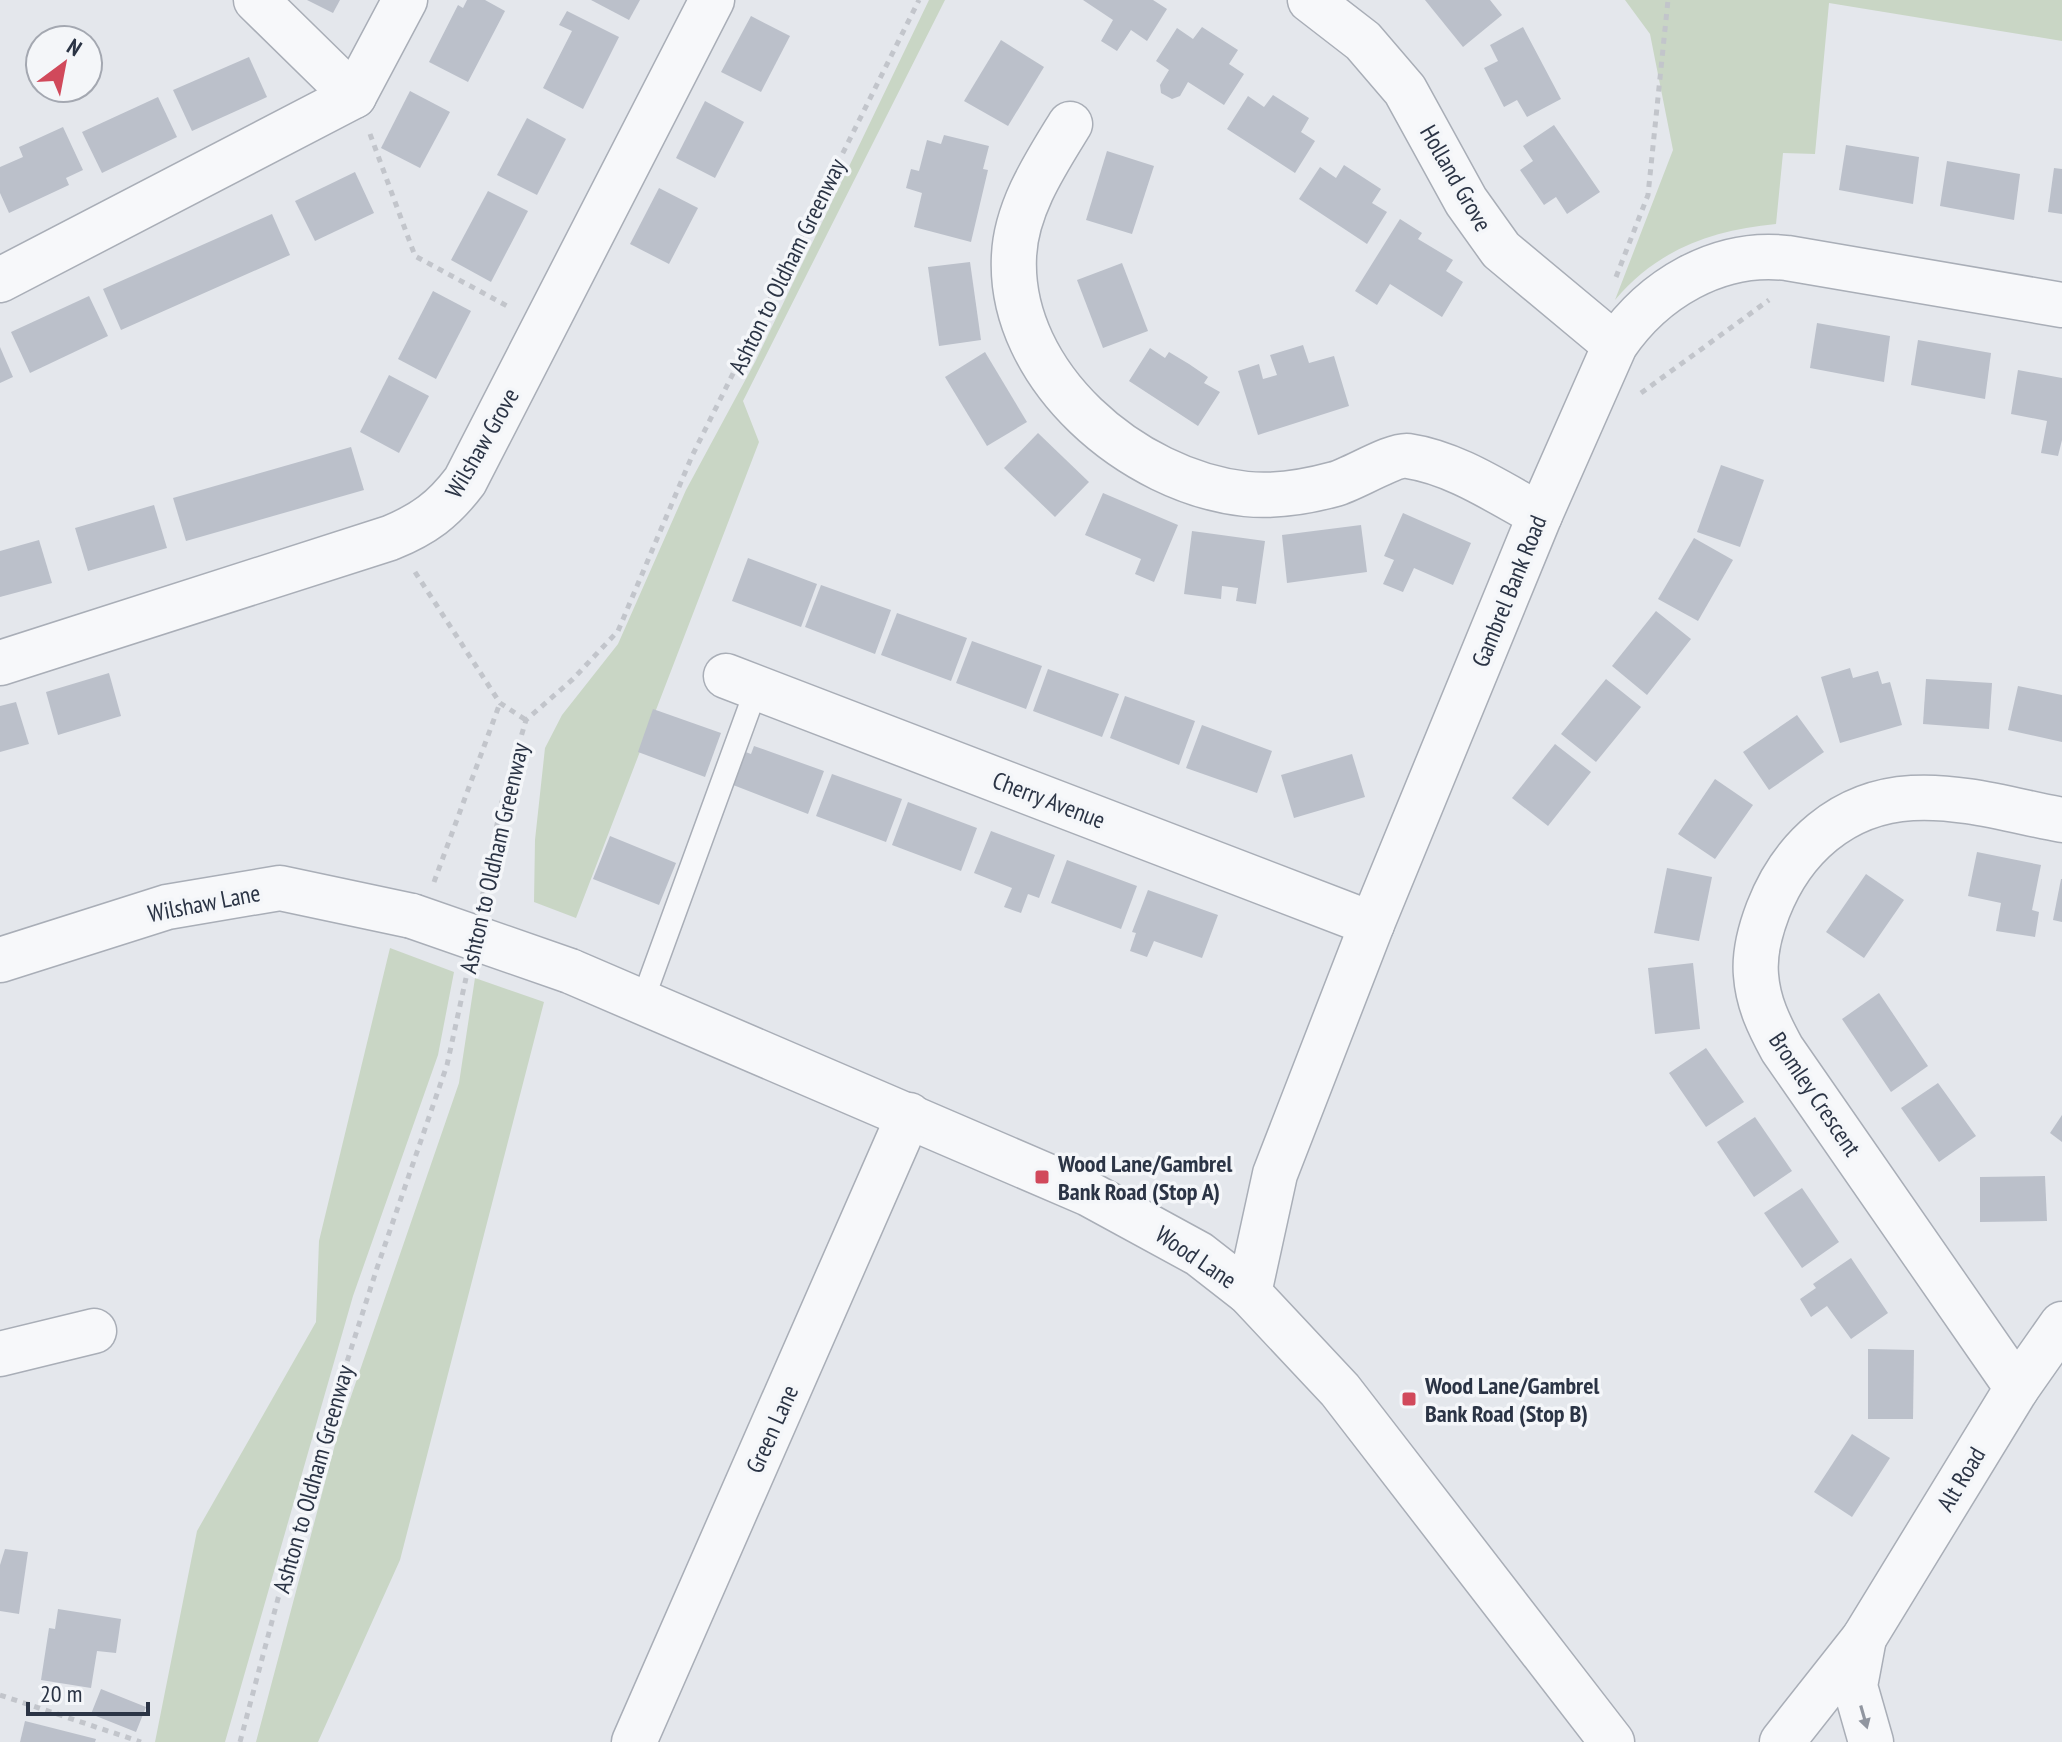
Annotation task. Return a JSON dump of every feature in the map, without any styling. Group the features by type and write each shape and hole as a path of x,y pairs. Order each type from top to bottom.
{"street":[{"path":"256,0 354,96"},
{"path":"0,280 354,96 405,0"},
{"name":"Wilshaw Grove","path":"0,663 390,538 425,523 448,504 465,481 712,0"},
{"name":"Holland Grove","path":"1310,0 1363,41 1405,90 1466,201 1501,250 1605,337"},
{"path":"1070,124 1043,166 1024,209 1014,253 1014,299 1037,353 1072,400 1109,437 1150,466 1199,486 1247,494 1291,494 1337,484 1404,455 1439,464 1540,515"},
{"name":"Gambrel Bank Road","path":"1249,1293 1275,1174 1372,924 1540,515 1592,398 1605,337 1694,275 1749,257 1787,258 2062,305"},
{"name":"Cherry Avenue","path":"742,681 1372,924"},
{"name":"Bromley Crescent","path":"2017,1388 1782,1049 1763,1014 1756,974 1757,951 1761,929 1778,885 1792,862 1812,838 1862,808 1913,798 1968,803 2062,820"},
{"name":"Wilshaw Lane","path":"0,960 167,907 280,888 416,917 570,971"},
{"name":"Wood Lane","path":"570,971 1089,1194 1199,1254 1249,1293 1340,1390 1612,1742"},
{"name":"Green Lane","path":"634,1742 909,1115"},
{"name":"Alt Road","path":"1782,1742 1864,1638 2017,1388 2062,1324"},
{"path":"0,1354 94,1331"},
{"name":"Alt Road","path":"1864,1638 1855,1686 1871,1742"}],"lane":[{"path":"642,1002 742,681"}],"path":[{"name":"Ashton to Oldham Greenway","path":"481,906 501,805 526,720 573,679 618,631 692,456 919,0"},
{"path":"1605,337 1648,195 1668,0"},
{"path":"354,96 415,256 545,327"},
{"path":"1592,398 1624,405 1783,290 1787,258"},
{"path":"390,538 500,703 526,720"},
{"path":"416,917 500,703"},
{"name":"Ashton to Oldham Greenway","path":"240,1742 311,1474 447,1065 469,964"},
{"path":"0,1695 141,1742"}],"green space":[{"path":"929,0 945,0 743,401 759,442 576,918 534,902 535,840 545,748 562,715 618,644 686,490 755,362"},
{"path":"1625,0 2062,0 2062,41 1829,3 1815,154 1783,153 1776,224 1730,231 1688,245 1649,267 1615,300 1673,150 1650,34"},
{"path":"390,948 454,972 438,1055 353,1296 225,1742 155,1742 197,1531 316,1322 319,1241"},
{"path":"475,978 544,1002 400,1560 318,1742 256,1742 337,1437 459,1083"}],"building":[{"path":"307,0 340,0 333,13"},
{"path":"467,0 485,0 505,11 468,82 429,62 458,5 463,8"},
{"path":"591,0 640,0 629,20"},
{"path":"1083,0 1153,0 1167,9 1147,41 1131,30 1117,51 1101,41 1113,20"},
{"path":"1425,0 1490,0 1502,15 1463,47"},
{"path":"567,11 619,37 583,109 543,88 572,31 559,25"},
{"path":"751,16 790,36 761,92 721,72"},
{"path":"1202,27 1238,50 1229,64 1244,74 1224,105 1188,82 1180,96 1172,99 1161,93 1160,85 1169,70 1156,61 1177,28 1193,39"},
{"path":"1523,27 1561,99 1527,117 1517,100 1504,107 1484,68 1498,61 1490,45"},
{"path":"1001,40 1044,67 1008,126 964,101"},
{"path":"249,57 267,97 192,131 173,90"},
{"path":"410,91 450,112 420,168 381,148"},
{"path":"1273,95 1309,118 1301,132 1315,141 1295,173 1227,129 1248,96 1264,107"},
{"path":"158,97 177,137 102,173 82,132"},
{"path":"705,101 744,122 715,178 676,158"},
{"path":"527,118 566,139 537,195 497,175"},
{"path":"1554,125 1600,192 1567,214 1556,197 1544,205 1520,170 1533,161 1523,146"},
{"path":"63,127 83,170 66,178 69,185 9,213 0,193 0,167 23,157 19,147"},
{"path":"944,135 989,146 983,169 988,170 971,242 914,227 922,193 906,188 911,169 919,171 927,140 941,144"},
{"path":"1846,145 1919,157 1913,204 1839,190"},
{"path":"1107,151 1154,166 1132,234 1086,220"},
{"path":"1947,161 2020,174 2014,220 1940,206"},
{"path":"1344,165 1381,189 1372,203 1387,212 1367,244 1299,199 1320,167 1336,178"},
{"path":"2054,168 2062,169 2062,214 2048,212"},
{"path":"355,172 374,213 315,241 295,201"},
{"path":"659,188 698,208 669,264 630,244"},
{"path":"488,191 528,211 491,282 451,260"},
{"path":"272,214 290,255 121,330 103,289"},
{"path":"1400,219 1422,233 1418,239 1453,260 1446,271 1463,282 1442,317 1390,284 1377,305 1355,291"},
{"path":"970,262 981,340 939,346 928,267"},
{"path":"1122,263 1148,331 1103,348 1077,280"},
{"path":"433,291 471,311 436,379 398,359"},
{"path":"89,296 108,336 30,373 11,332"},
{"path":"1817,323 1890,336 1884,382 1810,368"},
{"path":"1918,340 1991,353 1985,399 1911,385"},
{"path":"1303,345 1309,363 1334,356 1349,406 1258,435 1238,371 1259,364 1263,379 1277,375 1270,355"},
{"path":"0,347 13,377 0,383"},
{"path":"1150,348 1165,358 1169,352 1189,364 1208,377 1204,383 1220,392 1198,426 1129,381"},
{"path":"985,352 1027,422 987,446 945,377"},
{"path":"2018,370 2062,378 2062,440 2058,456 2041,453 2047,421 2011,414"},
{"path":"389,375 429,396 399,453 360,432"},
{"path":"1038,433 1089,482 1055,517 1004,468"},
{"path":"351,447 364,490 186,541 173,498"},
{"path":"1721,465 1764,480 1740,547 1697,532"},
{"path":"1103,493 1178,525 1154,582 1135,574 1141,559 1085,535"},
{"path":"154,505 167,548 88,571 75,528"},
{"path":"1403,513 1471,543 1453,585 1414,568 1403,592 1383,584 1394,560 1384,556"},
{"path":"1361,525 1367,572 1287,583 1282,535"},
{"path":"1192,531 1265,541 1256,604 1236,601 1238,588 1222,586 1221,599 1184,594"},
{"path":"1694,538 1733,560 1698,621 1658,599"},
{"path":"39,540 52,583 0,597 0,551"},
{"path":"748,558 817,584 801,627 732,601"},
{"path":"821,585 891,610 875,654 805,627"},
{"path":"1656,611 1691,639 1647,695 1612,666"},
{"path":"897,613 967,638 951,681 881,655"},
{"path":"972,641 1042,666 1026,709 956,683"},
{"path":"1850,668 1853,678 1878,671 1882,684 1890,682 1902,725 1840,743 1821,677"},
{"path":"1048,669 1119,694 1102,737 1033,711"},
{"path":"109,673 121,716 58,735 46,692"},
{"path":"1606,679 1641,707 1596,762 1561,734"},
{"path":"1926,679 1992,683 1989,729 1923,724"},
{"path":"2018,686 2062,695 2062,742 2008,730"},
{"path":"1125,696 1195,721 1179,765 1110,738"},
{"path":"16,702 29,744 0,752 0,706"},
{"path":"653,709 721,733 705,777 638,752"},
{"path":"1797,715 1824,752 1769,790 1743,752"},
{"path":"1202,725 1272,751 1257,793 1186,768"},
{"path":"1555,744 1591,772 1548,826 1512,798"},
{"path":"754,746 824,771 808,814 728,783 740,750 751,754"},
{"path":"1352,754 1365,797 1294,818 1281,775"},
{"path":"832,774 902,799 886,842 816,816"},
{"path":"1715,779 1753,805 1715,859 1678,834"},
{"path":"908,802 977,828 961,871 892,845"},
{"path":"991,831 1055,855 1039,898 1028,894 1021,913 1004,907 1012,888 974,873"},
{"path":"610,836 676,863 659,905 593,879"},
{"path":"1977,852 2041,865 2032,910 2039,912 2035,937 1996,931 2001,903 1968,896"},
{"path":"1067,860 1137,886 1121,929 1051,903"},
{"path":"1667,868 1712,877 1699,941 1654,933"},
{"path":"1866,874 1904,900 1864,958 1826,932"},
{"path":"2062,879 2062,922 2053,920"},
{"path":"1148,890 1218,915 1202,958 1154,941 1147,957 1130,951 1136,933 1132,932"},
{"path":"1693,963 1700,1029 1655,1034 1648,968"},
{"path":"1879,993 1928,1066 1891,1092 1842,1019"},
{"path":"1706,1048 1744,1102 1706,1127 1669,1073"},
{"path":"1938,1083 1976,1136 1939,1162 1901,1108"},
{"path":"2062,1115 2062,1142 2050,1133"},
{"path":"1755,1117 1792,1171 1754,1197 1717,1142"},
{"path":"2045,1176 2047,1221 1980,1222 1980,1177"},
{"path":"1802,1188 1839,1242 1802,1268 1764,1213"},
{"path":"1851,1258 1888,1313 1851,1339 1827,1306 1811,1317 1800,1299 1816,1288 1813,1284"},
{"path":"1868,1349 1914,1350 1913,1419 1868,1419"},
{"path":"1852,1434 1890,1458 1852,1517 1814,1492"},
{"path":"5,1549 28,1552 19,1614 0,1611 0,1565"},
{"path":"58,1609 121,1619 116,1653 97,1651 91,1688 41,1680 49,1628 55,1629"},
{"path":"101,1689 146,1707 136,1732 91,1714"},
{"path":"25,1721 96,1739 95,1742 20,1742"}],"place":[{"name":"Wood Lane/Gambrel Bank Road (Stop A)","path":"1042,1177"},
{"name":"Wood Lane/Gambrel Bank Road (Stop B)","path":"1409,1399"}]}
